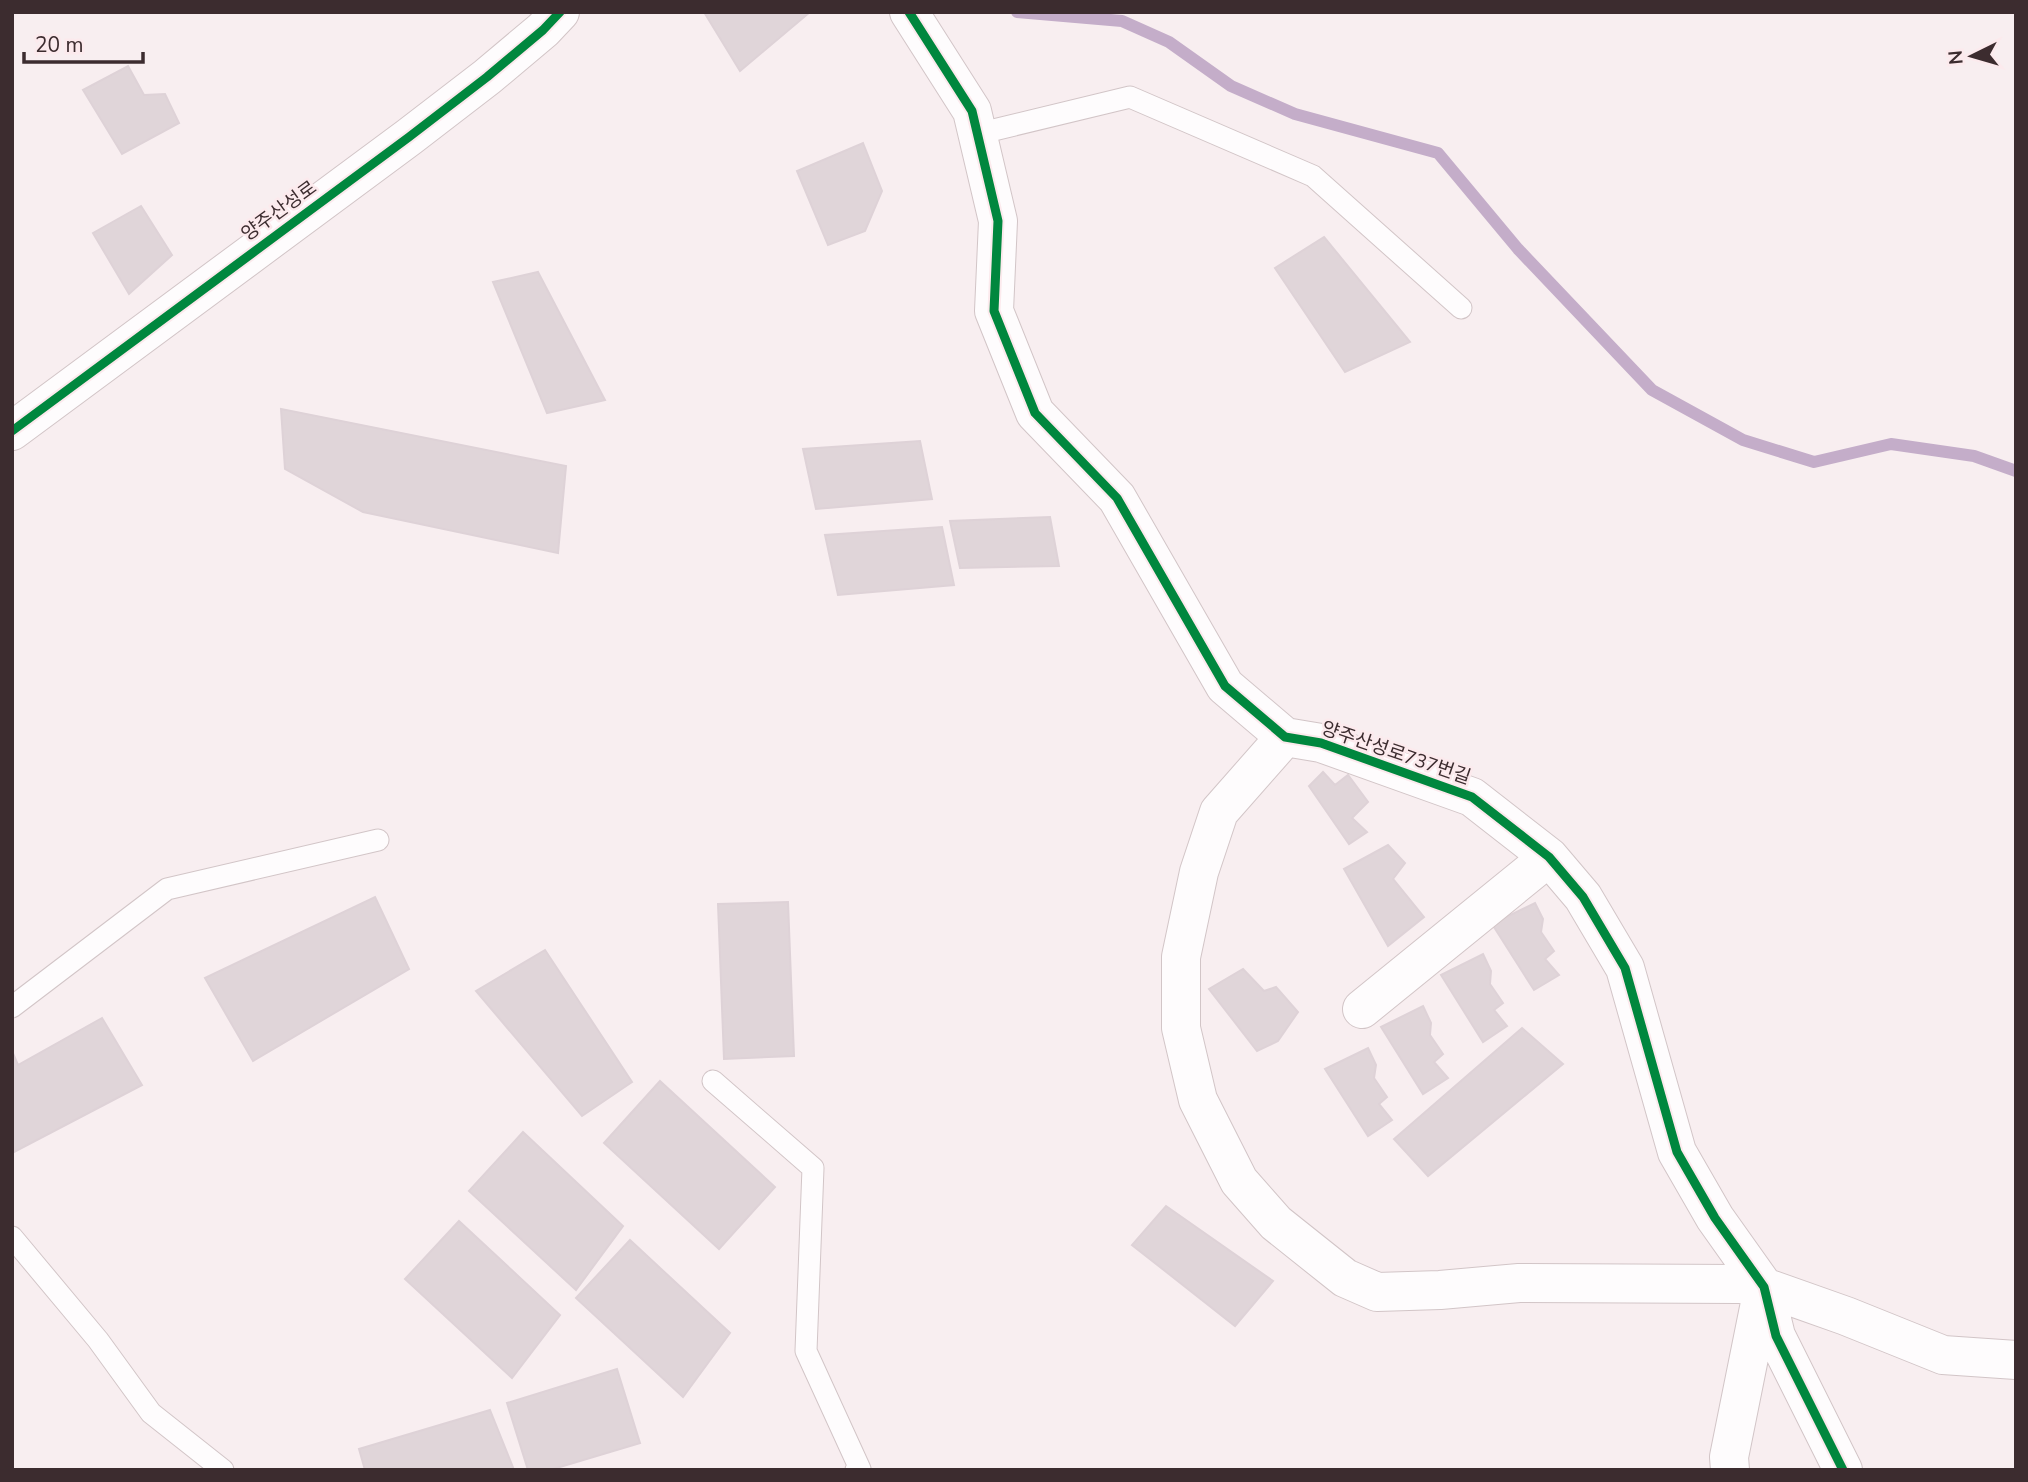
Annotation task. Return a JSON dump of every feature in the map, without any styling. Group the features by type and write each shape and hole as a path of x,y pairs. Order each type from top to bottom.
{"street":[{"name":"양주산성로","path":"12,431 409,137 487,77 543,30 560,12"},
{"path":"909,12 972,111 998,220 994,310 1035,414 1117,498 1225,686 1285,737 1219,812 1199,872 1181,957 1181,1028 1198,1100 1239,1181 1286,1231 1345,1278 1377,1292 1519,1283 1739,1284 1764,1287 1943,1355 2016,1360"},
{"name":"양주산성로737번길","path":"1285,737 1321,743 1472,797 1549,858 1583,897 1625,968 1658,1093 1677,1152 1715,1218 1764,1287 1776,1336 1843,1470"},
{"path":"1362,1009 1549,858"},
{"path":"1730,1470 1728,1457 1764,1287"},
{"path":"1738,1408 1755,1395 1781,1388 1812,1408"}],"lane":[{"path":"977,134 1130,97 1314,176 1461,308"},
{"path":"12,1007 167,889 378,840"},
{"path":"713,1081 813,1168 806,1351 860,1469 856,1470"},
{"path":"12,1237 98,1340 151,1413 223,1470"}],"building":[{"path":"704,12 810,12 740,71"},
{"path":"128,66 144,95 165,94 179,123 122,154 83,90"},
{"path":"863,143 882,191 865,231 828,245 797,171"},
{"path":"141,206 172,255 129,294 93,233"},
{"path":"1324,237 1410,342 1345,372 1275,268"},
{"path":"538,272 605,400 547,413 493,282"},
{"path":"281,409 566,466 558,553 363,512 285,469"},
{"path":"920,441 932,499 816,509 803,449"},
{"path":"1050,517 1059,566 960,568 950,521"},
{"path":"942,527 954,585 838,595 825,535"},
{"path":"1323,772 1335,785 1348,775 1368,802 1352,818 1367,832 1349,844 1309,786"},
{"path":"1388,845 1405,863 1393,879 1424,917 1388,946 1344,869"},
{"path":"375,897 409,969 253,1061 205,978"},
{"path":"788,902 794,1056 724,1059 718,904"},
{"path":"1535,903 1543,919 1541,932 1554,951 1545,959 1559,975 1534,990 1492,924"},
{"path":"545,950 632,1082 582,1116 476,991"},
{"path":"1483,954 1491,971 1490,984 1503,1003 1494,1010 1507,1026 1483,1042 1441,975"},
{"path":"1243,969 1264,991 1276,987 1298,1012 1278,1041 1257,1051 1209,989"},
{"path":"1423,1006 1431,1023 1430,1035 1443,1054 1434,1062 1448,1078 1423,1094 1381,1027"},
{"path":"102,1018 142,1085 12,1153 12,1051 18,1065"},
{"path":"1522,1028 1563,1064 1428,1176 1394,1139"},
{"path":"1368,1048 1376,1065 1374,1078 1387,1097 1379,1104 1392,1120 1368,1136 1325,1069"},
{"path":"660,1081 775,1187 719,1249 604,1143"},
{"path":"523,1132 623,1226 576,1290 469,1191"},
{"path":"1166,1206 1273,1281 1235,1326 1132,1245"},
{"path":"459,1221 560,1315 512,1378 405,1279"},
{"path":"630,1240 730,1333 683,1397 576,1298"},
{"path":"617,1369 640,1443 550,1470 528,1470 507,1403"},
{"path":"490,1410 514,1470 365,1470 359,1449"}],"waterway":[{"path":"1017,12 1122,21 1169,42 1231,86 1295,114 1438,153 1518,249 1652,390 1743,440 1814,462 1891,444 1974,456 2016,471"}],"cycle path":[{"path":"12,431 409,137 487,77 543,30 560,12"},
{"path":"909,12 972,111 998,221 994,311 1035,413 1117,498 1225,686 1285,737 1321,743 1472,797 1549,857 1583,897 1625,968 1677,1152 1715,1218 1764,1287 1776,1336 1843,1470"}]}
